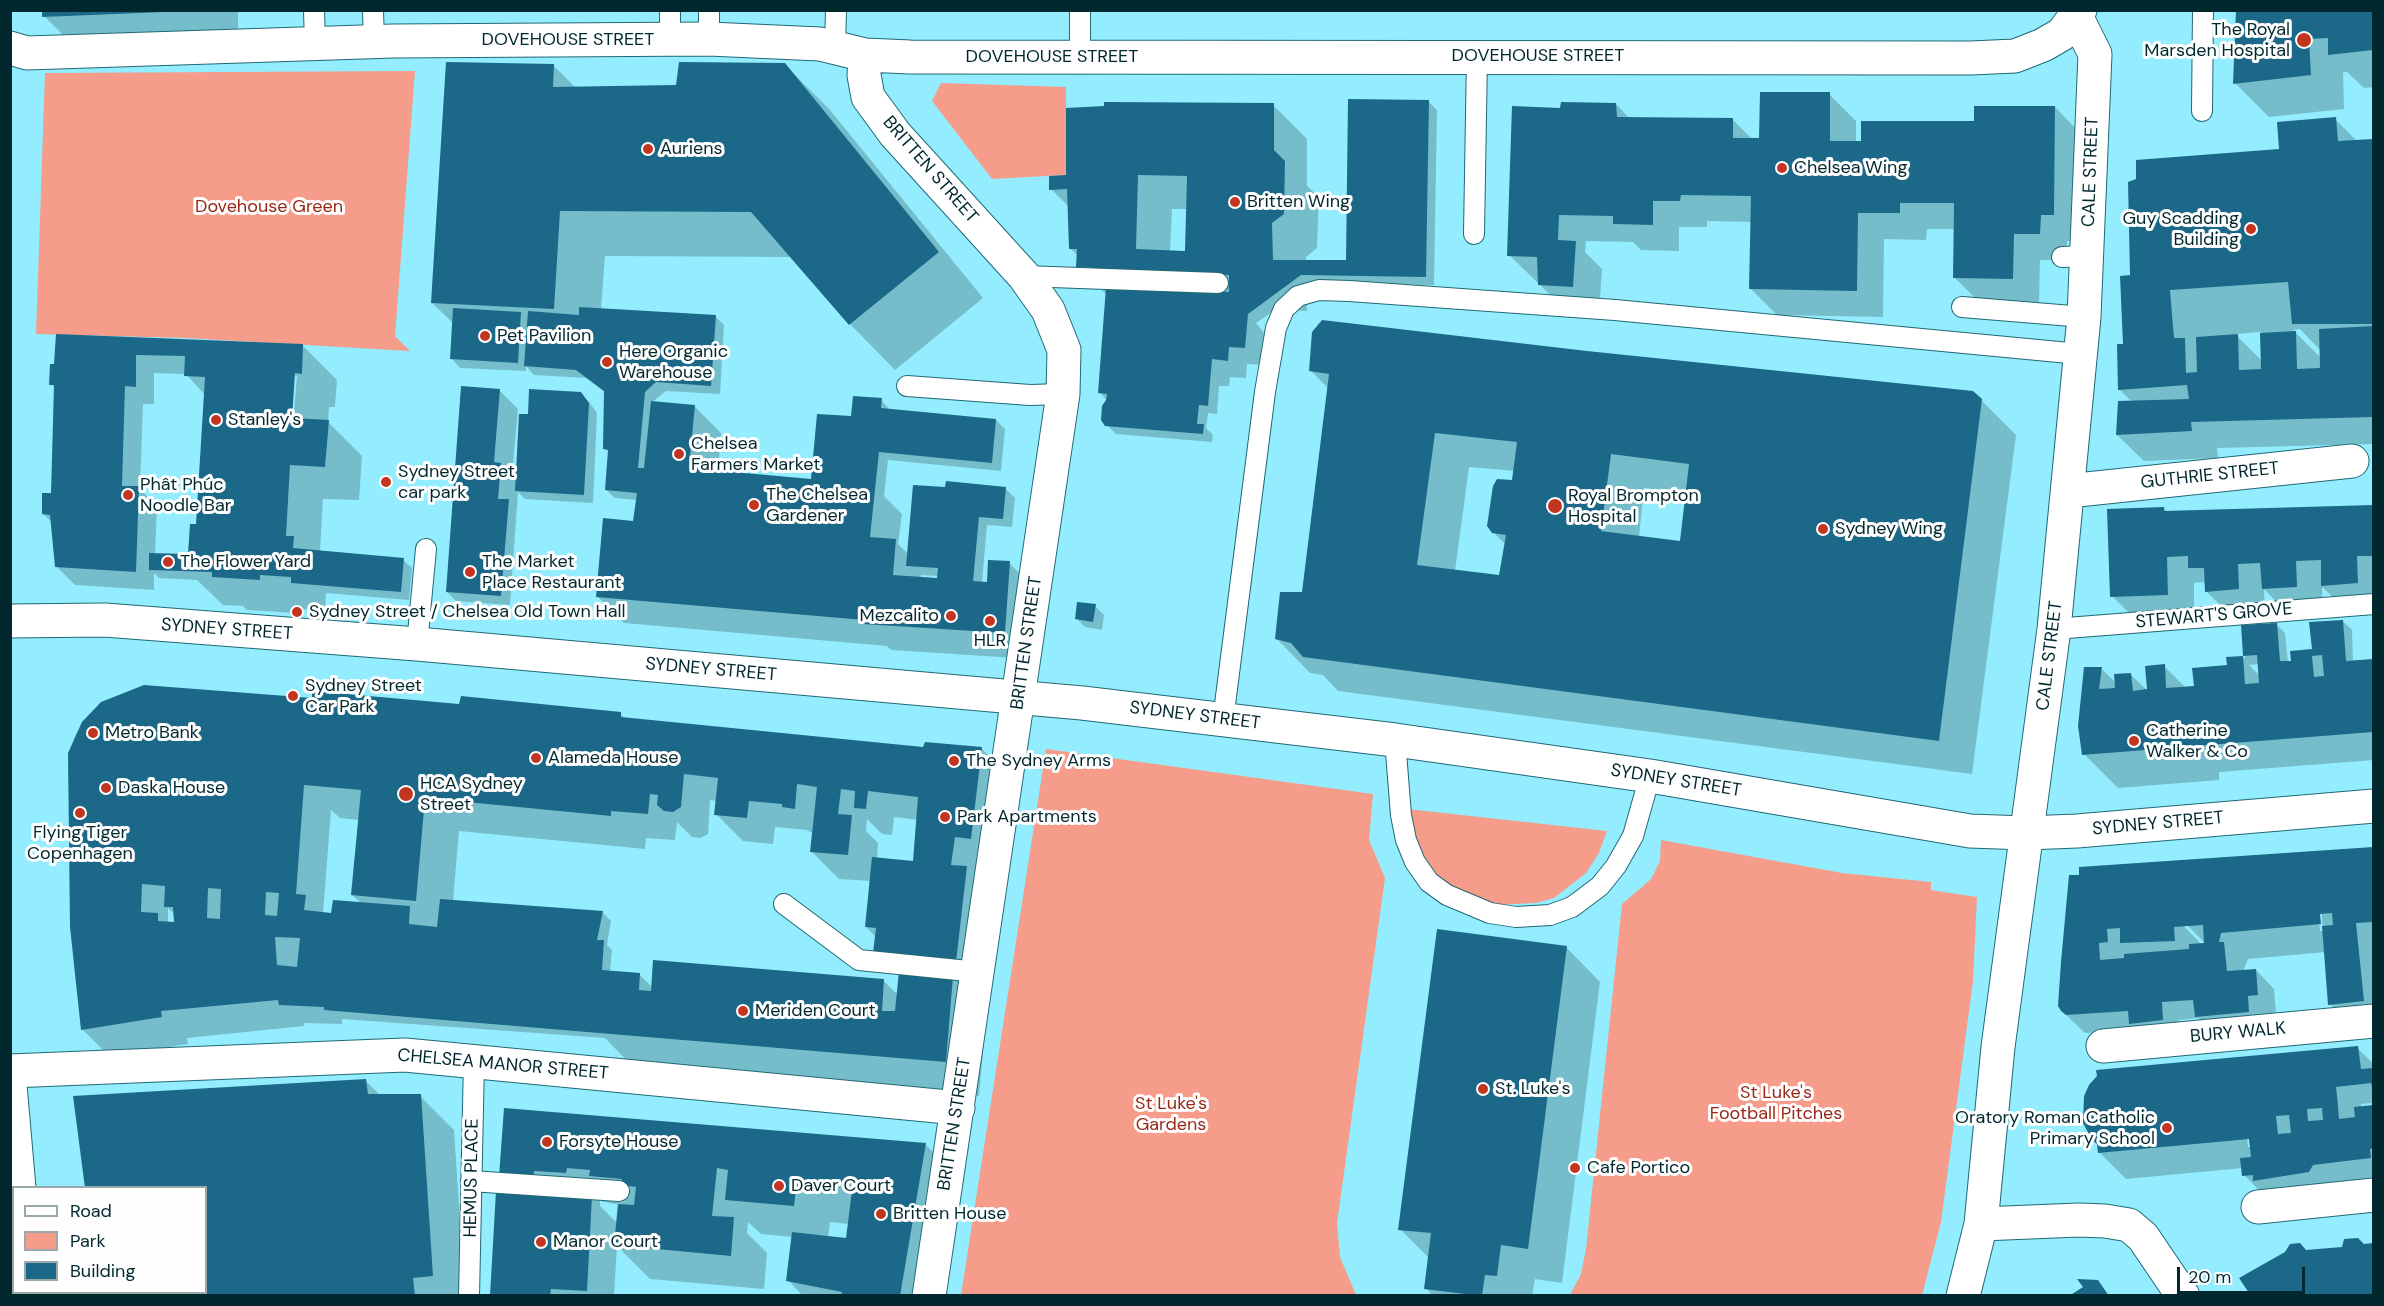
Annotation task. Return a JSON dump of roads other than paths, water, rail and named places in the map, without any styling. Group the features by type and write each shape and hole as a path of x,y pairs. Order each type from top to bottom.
{"street":[{"name":"DOVEHOUSE STREET","path":"10,48 27,52 315,44 374,26 709,25 850,51 1080,57 2015,56 2062,34 2078,14"},
{"name":"CALE STREET","path":"1963,1296 1981,1224 1998,1047 2054,629 2084,317 2075,256 2095,54 2078,14"},
{"name":"BRITTEN STREET","path":"850,51 864,75 868,97 880,114 895,134 1024,276 1048,310 1064,350 1063,394 929,1296"},
{"name":"GUTHRIE STREET","path":"2068,491 2352,461"},
{"name":"SYDNEY STREET","path":"10,621 105,620 417,644 1019,697 1395,740 1650,776 1970,831 2026,833 2373,806"},
{"name":"BURY WALK","path":"2103,1046 2373,1021"},
{"name":"CHELSEA MANOR STREET","path":"10,1071 405,1054 958,1108"},
{"path":"10,1085 19,1186"},
{"path":"2258,1207 2373,1195"},
{"path":"1981,1224 2079,1220 2105,1221 2129,1226 2143,1237 2183,1296"}],"lane":[{"path":"314,10 315,44"},
{"path":"836,10 850,51"},
{"path":"1080,10 1080,57"},
{"path":"2202,111 2203,10"},
{"path":"1474,234 1477,56"},
{"path":"1024,276 1218,283"},
{"path":"1223,720 1233,629 1274,339 1284,309 1298,296 1320,290 1349,291 1603,309 2080,354"},
{"path":"1962,307 2084,317"},
{"path":"906,386 1030,395 1063,394"},
{"path":"417,644 426,549"},
{"name":"STEWART'S GROVE","path":"2054,629 2373,604"},
{"path":"1395,740 1401,815 1406,840 1419,868 1429,882 1447,895 1490,913 1516,917 1550,915 1572,907 1600,886 1616,866 1633,836 1650,776"},
{"path":"784,904 859,960 978,972"},
{"name":"HEMUS PLACE","path":"469,1296 474,1060"},
{"path":"471,1181 619,1191"}],"place":[{"name":"The Royal Marsden Hospital","path":"2304,40"},
{"name":"Auriens","path":"648,149"},
{"name":"Chelsea Wing","path":"1782,168"},
{"name":"Britten Wing","path":"1235,202"},
{"name":"Guy Scadding Building","path":"2251,229"},
{"name":"Pet Pavilion","path":"485,336"},
{"name":"Here Organic Warehouse","path":"607,362"},
{"name":"Stanley's","path":"216,420"},
{"name":"Chelsea Farmers Market","path":"679,454"},
{"name":"Sydney Street car park","path":"386,482"},
{"name":"Phât Phúc Noodle Bar","path":"128,495"},
{"name":"The Chelsea Gardener","path":"754,505"},
{"name":"Royal Brompton Hospital","path":"1555,506"},
{"name":"Sydney Wing","path":"1823,529"},
{"name":"The Flower Yard","path":"168,562"},
{"name":"The Market Place Restaurant","path":"470,572"},
{"name":"Sydney Street / Chelsea Old Town Hall","path":"297,612"},
{"name":"Mezcalito","path":"951,616"},
{"name":"HLR","path":"990,621"},
{"name":"Sydney Street Car Park","path":"293,696"},
{"name":"Metro Bank","path":"93,733"},
{"name":"Catherine Walker & Co","path":"2134,741"},
{"name":"Alameda House","path":"536,758"},
{"name":"The Sydney Arms","path":"954,761"},
{"name":"Daska House","path":"106,788"},
{"name":"HCA Sydney Street","path":"406,794"},
{"name":"Flying Tiger Copenhagen","path":"80,813"},
{"name":"Park Apartments","path":"945,817"},
{"name":"Meriden Court","path":"743,1011"},
{"name":"St. Luke's","path":"1483,1089"},
{"name":"Oratory Roman Catholic Primary School","path":"2167,1128"},
{"name":"Forsyte House","path":"547,1142"},
{"name":"Cafe Portico","path":"1575,1168"},
{"name":"Daver Court","path":"779,1186"},
{"name":"Britten House","path":"881,1214"},
{"name":"Manor Court","path":"541,1242"}],"park label":[{"name":"Dovehouse Green","path":"269,207"},
{"name":"St Luke's Football Pitches","path":"1776,1103"},
{"name":"St Luke's Gardens","path":"1171,1114"}]}
